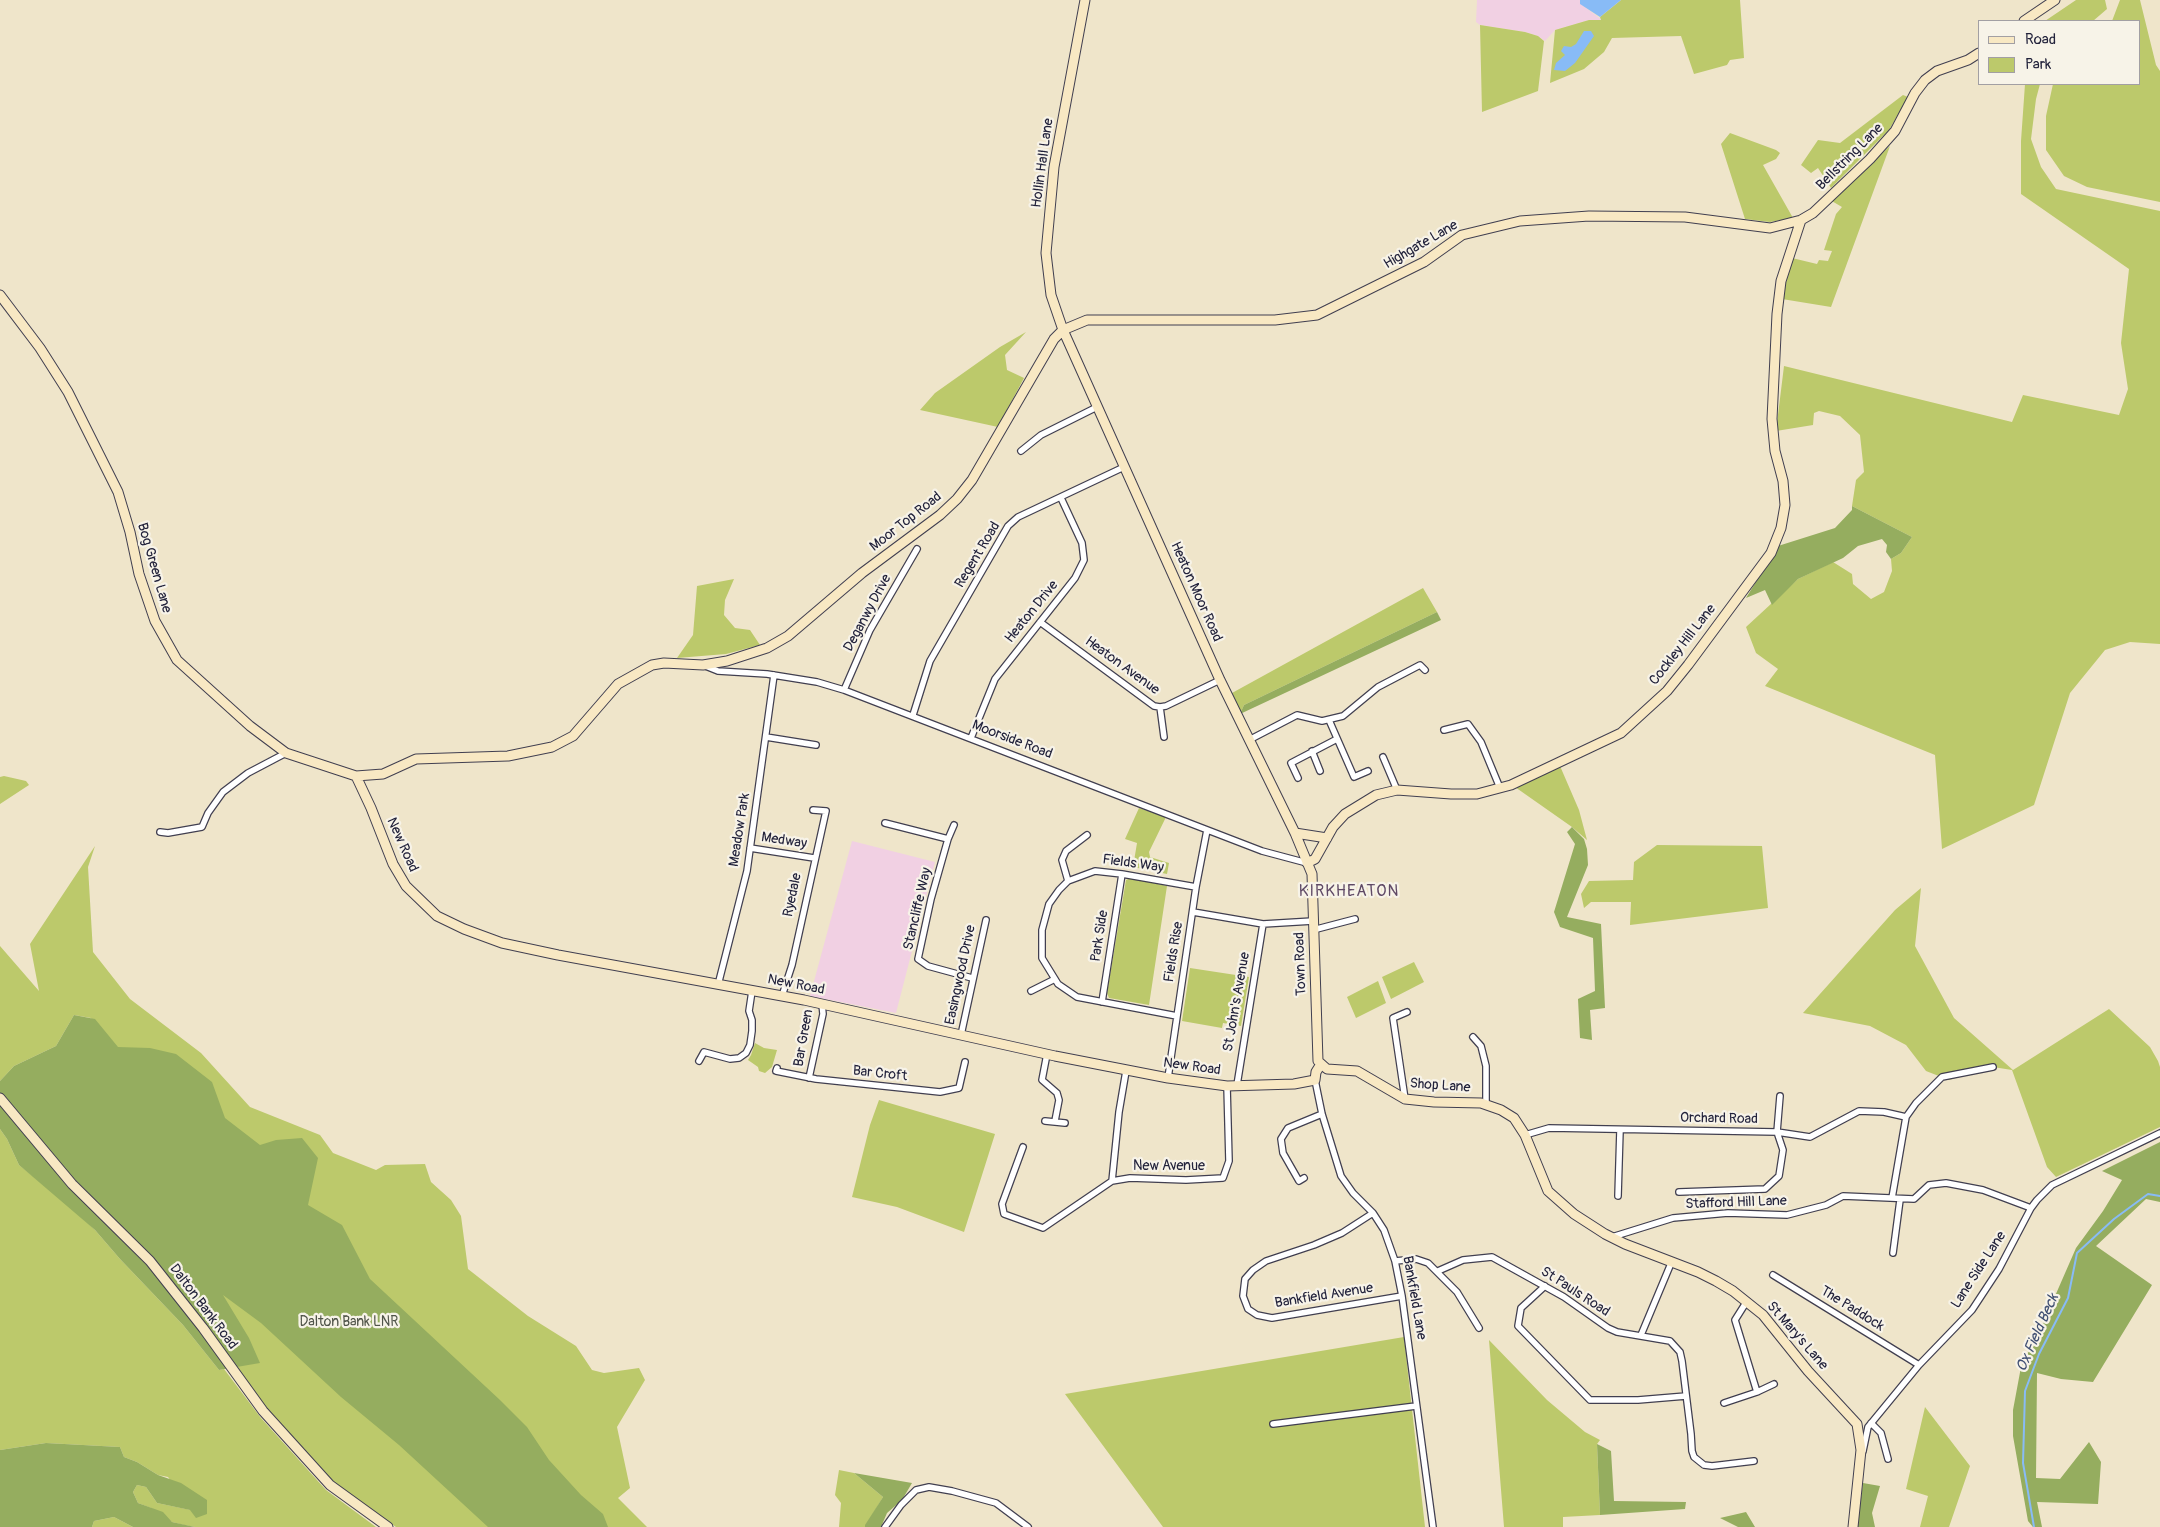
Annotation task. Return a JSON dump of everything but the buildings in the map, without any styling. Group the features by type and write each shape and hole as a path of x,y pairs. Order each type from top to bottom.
{"street":[{"name":"Hollin Hall Lane","path":"1063,330 1051,294 1046,252 1054,167 1085,0"},
{"path":"2025,20 2055,0"},
{"name":"Bellstring Lane","path":"1801,220 1813,212 1870,158 1895,131 1924,80 1937,71 1968,60 1978,54"},
{"name":"Highgate Lane","path":"1063,330 1087,320 1275,320 1317,315 1424,262 1462,235 1520,221 1589,216 1685,217 1770,228 1801,220"},
{"name":"Cockley Hill Lane","path":"1307,863 1315,859 1339,820 1354,807 1376,795 1397,790 1477,794 1500,788 1621,733 1638,719 1678,678 1771,553 1781,528 1785,505 1775,451 1772,420 1777,314 1781,281 1801,220"},
{"name":"Bog Green Lane","path":"0,295 40,348 68,392 118,492 130,532 139,574 155,621 177,660 250,726 286,753 356,776"},
{"name":"Heaton Moor Road","path":"1063,330 1220,680 1295,833 1307,863"},
{"name":"Moor Top Road","path":"356,776 383,774 416,759 508,756 552,747 573,736 618,684 652,665 664,663 703,665 726,661 767,648 788,636 862,573 957,499 972,480 1054,339 1063,330"},
{"path":"1021,451 1041,434 1097,407"},
{"name":"Regent Road","path":"913,715 930,661 1008,526 1018,517 1124,467"},
{"name":"Heaton Drive","path":"971,738 995,679 1075,578 1084,560 1082,543 1061,498"},
{"name":"Deganwy Drive","path":"844,690 870,630 917,550"},
{"name":"Heaton Avenue","path":"1040,622 1154,706 1160,708 1220,680"},
{"name":"Moorside Road","path":"703,665 718,671 774,675 817,682 844,690 913,715 1262,852 1307,863"},
{"path":"1249,740 1297,715 1322,721 1343,716 1378,688 1420,665 1425,670"},
{"name":"Meadow Park","path":"718,985 732,936 750,848 774,675"},
{"path":"1160,708 1164,738"},
{"path":"1329,720 1354,777 1368,771"},
{"path":"1444,730 1468,724 1481,742 1500,788"},
{"path":"766,737 816,744"},
{"path":"1298,778 1291,762 1337,739"},
{"path":"1312,751 1320,771"},
{"path":"160,832 168,833 202,827 208,813 223,792 248,773 286,753"},
{"path":"1383,757 1397,790"},
{"name":"New Road","path":"356,776 394,864 406,886 437,916 464,929 502,943 822,1004 1126,1072 1232,1086 1294,1084 1315,1080"},
{"name":"Ryedale","path":"782,996 792,965 814,858 826,811 813,810"},
{"path":"885,824 948,839"},
{"name":"Stancliffe Way","path":"954,825 948,839 918,959 928,966 972,978"},
{"name":"Fields Rise","path":"1168,1078 1196,887 1207,830"},
{"path":"1295,833 1327,838"},
{"path":"1087,835 1066,851 1062,860 1068,881 1049,904 1042,930 1042,958 1058,984 1078,997 1177,1016"},
{"name":"Medway","path":"750,848 814,858"},
{"name":"Town Road","path":"1307,863 1312,874 1317,1056 1320,1064"},
{"name":"Fields Way","path":"1068,881 1095,872 1122,874 1196,887"},
{"name":"Park Side","path":"1102,1002 1122,874"},
{"path":"1193,912 1263,924 1313,926 1355,919"},
{"name":"Easingwood Drive","path":"961,1035 986,920"},
{"name":"St John's Avenue","path":"1232,1086 1263,924"},
{"path":"1031,991 1055,979"},
{"path":"698,1061 703,1050 730,1059 740,1058 746,1053 750,1045 752,1031 752,1020 748,1010 752,991"},
{"name":"Bar Green","path":"809,1078 823,1014 822,1004"},
{"path":"1405,1099 1392,1018 1407,1012"},
{"path":"1473,1038 1481,1046 1486,1066 1486,1104"},
{"path":"1047,1054 1042,1080 1056,1093 1059,1100 1056,1121"},
{"name":"Bar Croft","path":"777,1068 776,1071 809,1078 940,1092 959,1088 965,1062"},
{"name":"Bankfield Lane","path":"1320,1064 1315,1080 1322,1114 1341,1176 1353,1193 1373,1213 1384,1230 1395,1261 1402,1296 1433,1527"},
{"name":"Shop Lane","path":"1320,1064 1327,1069 1357,1071 1405,1099 1486,1104 1510,1115 1525,1135 1543,1180 1553,1197 1586,1223 1612,1237"},
{"path":"1892,1198 1906,1118 1916,1103 1942,1077 1993,1067"},
{"path":"1023,1147 1002,1204 1004,1214 1043,1228 1112,1181 1119,1112 1126,1072"},
{"name":"New Avenue","path":"1112,1181 1130,1178 1186,1180 1223,1178 1229,1161 1232,1086"},
{"path":"1679,1192 1765,1190 1778,1176 1782,1150 1777,1132 1780,1096"},
{"name":"Dalton Bank Road","path":"0,1098 72,1184 150,1261 203,1328 263,1411 330,1485 388,1527"},
{"name":"Orchard Road","path":"1525,1135 1549,1128 1777,1132 1810,1137 1859,1112 1884,1112 1906,1118"},
{"path":"1304,1178 1299,1181 1283,1153 1280,1138 1288,1128 1322,1114"},
{"path":"1045,1121 1065,1123"},
{"path":"1618,1196 1620,1130"},
{"name":"Lane Side Lane","path":"1860,1465 1868,1427 1918,1365 1972,1310 2003,1261 2030,1208 2052,1185 2160,1133"},
{"path":"1020,1154 1028,1156"},
{"path":"1894,1253 1900,1200 1914,1199 1929,1185 1946,1182 1983,1190 2030,1208"},
{"name":"Stafford Hill Lane","path":"1612,1237 1672,1218 1728,1213 1787,1215 1826,1205 1843,1196 1900,1200"},
{"name":"Bankfield Avenue","path":"1373,1213 1342,1233 1314,1245 1266,1261 1253,1270 1245,1279 1243,1296 1248,1309 1258,1315 1272,1318 1402,1296"},
{"name":"St Mary's Lane","path":"1612,1237 1716,1281 1747,1302 1763,1315 1808,1370 1857,1424 1861,1450 1853,1527"},
{"name":"St Pauls Road","path":"1438,1271 1463,1260 1492,1257 1564,1297 1608,1328 1617,1332 1664,1338 1676,1345 1682,1361 1692,1451 1698,1462 1712,1466 1754,1461"},
{"path":"1395,1261 1416,1259 1428,1262 1457,1292 1479,1328"},
{"path":"1641,1335 1672,1261"},
{"name":"The Paddock","path":"1773,1275 1918,1365"},
{"path":"1545,1286 1521,1308 1518,1326 1590,1400 1638,1400 1686,1396"},
{"path":"1747,1302 1735,1320 1757,1392"},
{"path":"1724,1403 1774,1384"},
{"path":"1272,1424 1416,1406"},
{"path":"1871,1423 1881,1433 1888,1459"},
{"path":"885,1527 901,1505 916,1490 929,1487 952,1490 996,1503 1028,1527"}],"shaded area":[{"path":"1477,0 1580,0 1581,4 1602,20 1589,20 1555,30 1545,41 1538,36 1525,32 1480,25 1476,22"},
{"path":"852,841 935,862 896,1013 810,996"}],"green space":[{"path":"1621,0 1740,0 1744,58 1730,60 1727,65 1694,74 1681,36 1612,38 1604,52 1584,69 1550,83 1555,30 1589,20 1601,20 1600,17"},
{"path":"2076,0 2105,0 2107,9 2094,20 2046,20"},
{"path":"2120,0 2140,0 2156,65 2160,71 2160,202 2087,187 2064,176 2046,150 2046,116 2053,85 2140,85 2140,20 2112,20"},
{"path":"1480,25 1525,32 1538,36 1544,41 1538,91 1482,112"},
{"path":"2025,85 2040,85 2031,139 2041,167 2056,189 2160,211 2160,644 2130,642 2105,650 2070,693 2034,805 1942,849 1935,755 1765,686 1778,669 1756,653 1746,627 1798,579 1833,562 1852,574 1853,584 1871,599 1884,592 1892,571 1891,559 1901,553 1912,537 1852,506 1856,480 1864,472 1860,435 1840,416 1819,411 1814,413 1813,425 1776,431 1784,366 2012,422 2023,395 2119,415 2128,389 2121,343 2129,269 2021,194 2021,141"},
{"path":"1903,95 1908,97 1889,130 1831,188 1818,168 1811,173 1801,165 1818,140 1840,143"},
{"path":"1730,133 1780,153 1776,159 1763,165 1793,218 1770,222 1745,219 1721,144"},
{"path":"1890,146 1831,307 1782,299 1792,258 1817,264 1819,260 1828,261 1832,251 1824,250 1836,214 1842,207 1830,200"},
{"path":"1026,332 1005,355 1007,370 1024,378 998,427 920,410 935,393 1000,347"},
{"path":"1852,506 1912,537 1901,553 1891,559 1886,552 1887,545 1882,539 1858,546 1843,558 1798,579 1772,605 1765,590 1746,598 1778,546 1835,528 1852,510"},
{"path":"734,579 725,600 724,615 735,628 750,630 760,645 726,654 677,658 693,635 697,586"},
{"path":"1423,588 1437,612 1244,705 1240,714 1232,693"},
{"path":"1437,612 1441,620 1240,714 1244,705"},
{"path":"1560,766 1579,810 1587,840 1572,827 1515,787"},
{"path":"4,776 26,781 29,785 0,804 0,777"},
{"path":"1139,808 1166,817 1149,852 1150,857 1169,863 1167,874 1133,867 1137,843 1125,839"},
{"path":"1572,827 1584,839 1588,865 1567,917 1601,924 1605,1008 1590,1010 1592,1040 1580,1038 1578,999 1595,991 1593,938 1560,927 1554,912 1575,844 1567,832"},
{"path":"1657,845 1762,846 1768,908 1630,925 1631,902 1591,902 1584,908 1581,894 1589,881 1633,880 1634,862"},
{"name":"Dalton Bank LNR","path":"95,846 88,867 93,952 130,999 201,1053 250,1107 320,1135 333,1153 376,1170 385,1165 425,1164 431,1182 451,1200 461,1216 468,1269 528,1316 576,1346 592,1370 604,1373 639,1368 645,1380 617,1427 630,1488 618,1498 647,1527 396,1527 331,1480 287,1438 266,1413 228,1355 91,1018 74,1015 56,1046 14,1066 0,1081 0,946 39,991 30,944"},
{"path":"1131,878 1167,886 1149,1005 1109,998 1107,993 1126,880"},
{"path":"1921,888 1915,946 1954,1018 2013,1070 2109,1009 2150,1047 2158,1061 2160,1067 2160,1127 2056,1177 2047,1167 2012,1070 1993,1067 1949,1080 1926,1071 1906,1045 1870,1026 1803,1013 1895,910"},
{"path":"1414,962 1424,982 1391,999 1382,977"},
{"path":"1190,968 1249,977 1241,1026 1223,1023 1222,1028 1182,1021"},
{"path":"1378,981 1386,1003 1356,1018 1347,997"},
{"name":"Dalton Bank LNR","path":"74,1015 95,1019 118,1047 150,1048 176,1054 212,1082 225,1118 260,1145 276,1140 302,1138 318,1158 308,1205 342,1225 370,1279 527,1427 549,1460 581,1495 603,1514 608,1527 488,1527 399,1445 341,1397 261,1323 223,1295 249,1338 260,1363 219,1370 183,1325 95,1230 19,1165 7,1139 0,1129 0,1081 14,1066 56,1046"},
{"path":"755,1043 764,1048 777,1050 772,1067 765,1073 759,1071 758,1067 748,1060"},
{"path":"879,1100 995,1134 964,1232 897,1207 852,1197 870,1125"},
{"path":"0,1129 7,1139 19,1165 68,1204 95,1230 183,1325 219,1370 224,1369 261,1418 326,1490 376,1527 195,1527 184,1525 172,1522 151,1508 138,1503 133,1492 137,1485 146,1487 157,1503 191,1510 168,1477 158,1475 137,1462 124,1457 120,1447 46,1443 0,1450"},
{"path":"2160,1142 2160,1202 2146,1199 2096,1246 2152,1285 2093,1382 2061,1379 2037,1373 2036,1478 2060,1479 2089,1442 2101,1462 2098,1504 2037,1502 2042,1527 2033,1527 2028,1521 2013,1436 2013,1410 2021,1367 2045,1319 2076,1248 2103,1211 2122,1180 2102,1171"},
{"path":"1404,1337 1425,1527 1163,1527 1065,1394"},
{"path":"1489,1340 1547,1400 1585,1432 1600,1440 1597,1444 1600,1515 1563,1517 1563,1527 1504,1527"},
{"path":"1925,1407 1970,1466 1949,1527 1920,1527 1928,1496 1906,1489"},
{"path":"46,1443 120,1447 124,1457 137,1462 158,1475 181,1483 207,1500 207,1514 196,1518 190,1510 157,1503 146,1487 137,1485 133,1492 138,1503 163,1512 172,1522 195,1527 133,1527 114,1517 94,1521 92,1527 0,1527 0,1450"},
{"path":"1597,1444 1611,1451 1614,1501 1686,1502 1685,1509 1600,1515"},
{"path":"839,1470 854,1473 883,1497 865,1527 839,1527 841,1503 835,1495"},
{"path":"854,1473 912,1483 902,1500 887,1513 881,1527 865,1527 865,1525 883,1497"},
{"path":"1863,1483 1880,1486 1872,1513 1875,1527 1857,1527"},
{"path":"1746,1512 1755,1527 1738,1527 1720,1518"},
{"path":"114,1517 133,1527 92,1527 94,1521"}],"water":[{"path":"1580,0 1621,0 1600,17 1580,4"},
{"path":"1584,31 1591,31 1594,36 1575,63 1565,71 1554,70 1556,63 1565,55 1561,51 1564,46 1571,47 1576,44"}],"waterway":[{"name":"Ox Field Beck","path":"2034,1527 2023,1463 2025,1391 2039,1354 2068,1298 2077,1253 2114,1219 2148,1194 2160,1196"}],"district":[{"name":"KIRKHEATON","path":"1349,892"}]}
